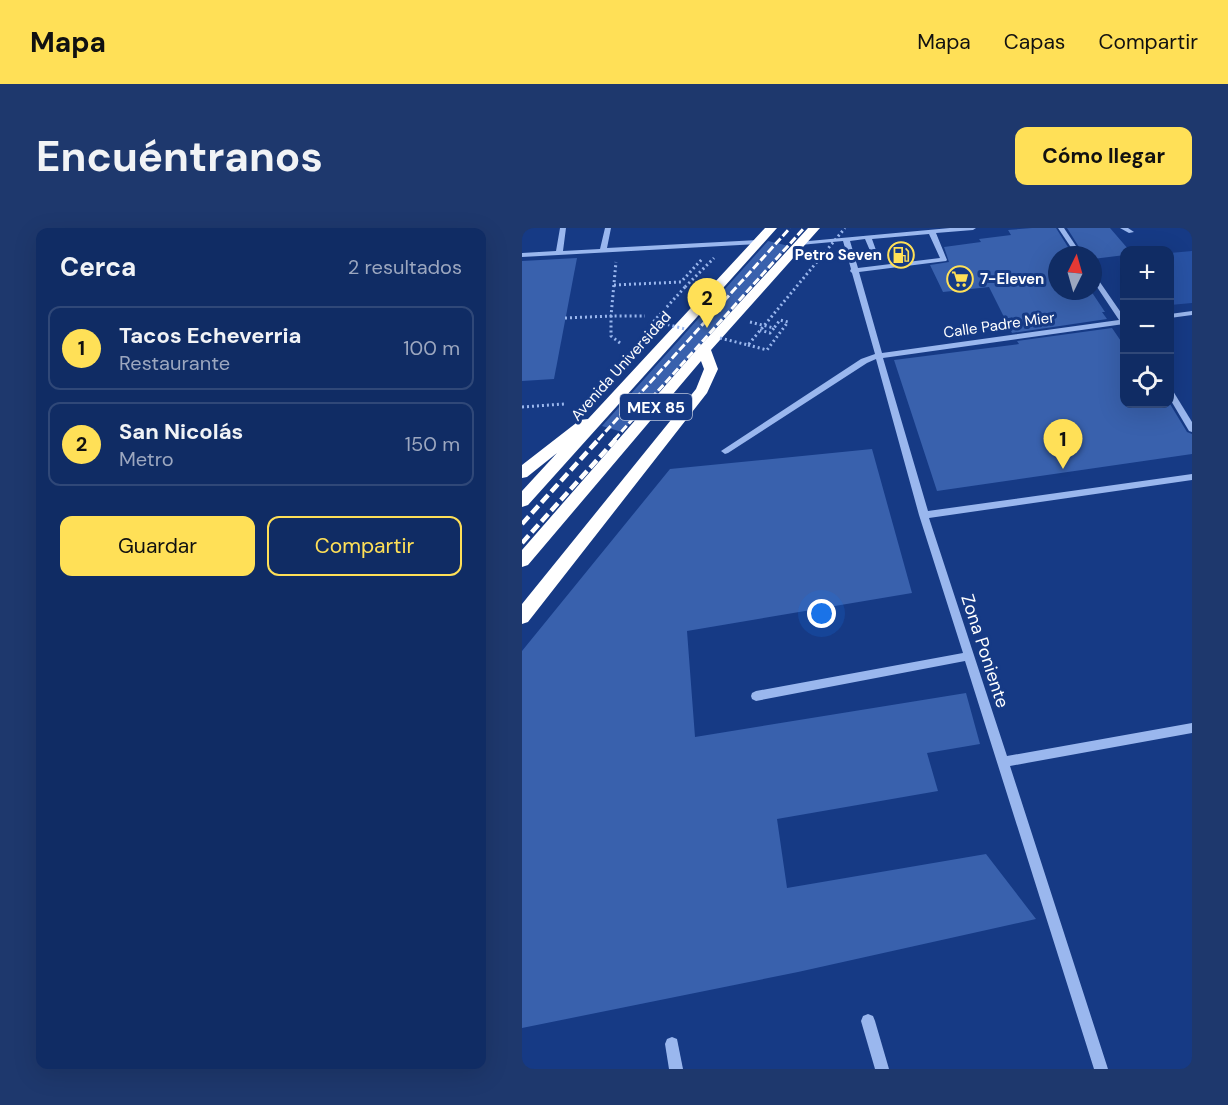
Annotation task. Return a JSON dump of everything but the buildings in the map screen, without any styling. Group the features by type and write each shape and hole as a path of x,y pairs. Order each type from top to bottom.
{"highway":[{"name":"Avenida Universidad","path":"522,501 771,228"},
{"name":"MEX 85","path":"522,561 704,350 814,228"},
{"path":"522,617 702,390 711,369 704,350"},
{"path":"522,473 562,439 607,409"}],"street":[{"path":"559,253 563,228"},
{"path":"603,250 608,228"},
{"path":"800,243 973,228"},
{"path":"1061,228 1073,246"},
{"path":"1123,228 1131,232"},
{"path":"853,271 878,265 944,260 932,232"},
{"path":"868,238 874,253"},
{"name":"Zona Poniente","path":"846,240 877,356 924,515 1101,1069"},
{"path":"522,255 758,242"},
{"path":"1102,289 1120,316"},
{"path":"1174,315 1192,313"},
{"name":"Calle Padre Mier","path":"725,451 864,361 877,356 1120,323"},
{"path":"1174,400 1192,429"},
{"path":"924,515 1192,477"},
{"path":"756,696 969,656"},
{"path":"1004,762 1192,728"},
{"path":"868,1022 882,1069"},
{"path":"672,1044 676,1069"}],"path":[{"path":"748,345 845,228"},
{"path":"617,255 611,336 620,342"},
{"path":"614,285 681,282 706,255 714,257 654,321 685,329"},
{"path":"565,318 645,316"},
{"path":"733,318 774,328"},
{"path":"720,338 767,350 788,322 780,320 770,333 760,330"},
{"path":"522,407 564,404"}],"shaded area":[{"path":"1192,251 1192,303 1174,305 1174,253"}],"tunnel":[{"path":"874,253 877,262"}],"railway":[{"path":"598,440 790,228"},
{"path":"614,440 804,228"},
{"path":"522,524 599,439"},
{"path":"522,543 616,439"}],"place":[{"name":"Petro Seven","path":"901,255"},
{"name":"7-Eleven","path":"960,279"},
{"name":"San Nicolás","path":"707,328"},
{"name":"Tacos Echeverria","path":"1063,469"}]}
